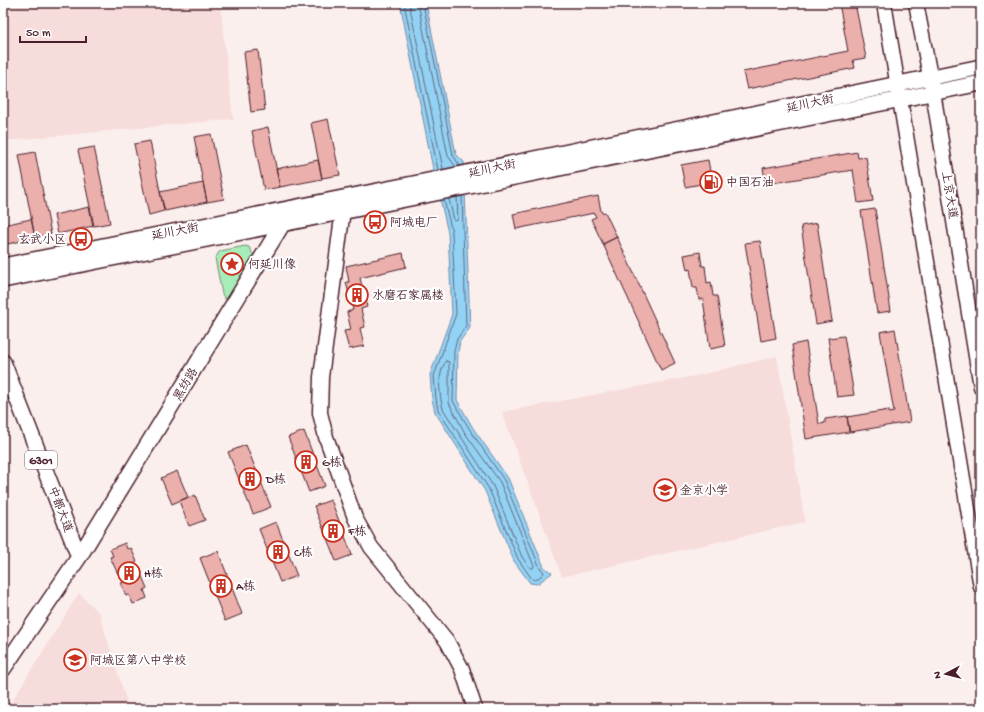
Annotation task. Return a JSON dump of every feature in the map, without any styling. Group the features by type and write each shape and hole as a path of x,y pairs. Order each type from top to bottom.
{"main road":[{"path":"884,3 981,587"},
{"name":"上京大道","path":"916,3 932,85 981,387"},
{"name":"延川大街","path":"343,204 418,196 472,179 932,85 981,67"},
{"name":"延川大街","path":"932,85 981,83"},
{"name":"延川大街","path":"3,266 343,204 423,182 472,179"},
{"path":"343,204 321,377 320,413 326,437 355,518 371,547 447,641 462,669 475,709"},
{"name":"延川大街","path":"3,280 282,216"},
{"name":"黑纺路","path":"76,561 282,216"},
{"name":"中都大道","path":"3,362 76,561"},
{"name":"中都大道","path":"3,386 76,561"},
{"path":"3,669 76,561"}],"shaded area":[{"path":"3,3 220,3 233,119 3,141"},
{"name":"金京小学","path":"777,356 805,522 562,577 502,412 700,375"},
{"name":"阿城区第八中学校","path":"79,593 99,613 129,709 7,709"}],"green space":[{"path":"245,246 249,247 254,256 229,298 225,299 222,294 215,258 220,251"}],"water":[{"path":"400,3 426,3 456,154 464,162 470,328 460,341 458,352 457,400 473,428 508,478 544,567 552,573 537,584 530,583 514,561 485,491 435,412 432,399 430,375 452,314 448,233 432,164"}],"building":[{"path":"839,3 855,3 866,58 853,60 855,68 747,89 743,72 848,51"},
{"path":"964,3 981,3 981,12 973,7"},
{"path":"258,50 265,110 251,112 244,52"},
{"path":"328,119 340,175 322,178 311,123"},
{"path":"268,127 280,187 264,190 252,131"},
{"path":"211,134 224,199 207,202 194,137"},
{"path":"150,141 164,211 149,215 134,144"},
{"path":"94,147 110,223 94,226 78,150"},
{"path":"35,152 51,234 35,237 19,155"},
{"path":"857,152 858,158 866,157 873,201 858,203 853,170 766,184 763,168"},
{"path":"318,160 322,179 280,187 276,169"},
{"path":"708,160 712,182 685,187 681,165"},
{"path":"203,183 207,202 165,211 160,192"},
{"path":"598,196 601,211 602,213 605,212 617,237 603,244 591,219 596,217 594,213 516,229 513,214"},
{"path":"89,207 93,226 58,234 54,215"},
{"path":"875,209 891,311 877,313 861,211"},
{"path":"31,219 35,238 3,245 3,225"},
{"path":"817,223 832,321 816,324 801,226"},
{"path":"617,237 675,363 661,370 603,244"},
{"path":"760,241 776,338 761,341 745,243"},
{"path":"700,252 702,266 705,266 707,283 711,282 713,296 717,296 725,346 710,349 703,299 699,300 697,288 693,288 690,269 687,270 684,255"},
{"name":"水磨石家属楼","path":"403,253 406,267 360,278 367,307 361,309 365,327 360,328 364,346 349,349 344,331 351,330 347,312 353,310 346,282 349,282 346,266"},
{"path":"895,329 910,422 850,432 847,417 889,410 889,413 894,412 880,332"},
{"path":"844,336 854,395 837,397 828,338"},
{"path":"806,342 819,424 825,423 825,419 847,416 849,432 806,439 792,345"},
{"name":"G栋","path":"304,431 325,486 309,492 288,437"},
{"name":"D栋","path":"246,445 271,507 253,514 228,452"},
{"path":"177,471 188,497 172,504 161,478"},
{"path":"195,495 205,520 189,526 179,501"},
{"name":"F栋","path":"331,500 352,555 336,561 314,506"},
{"name":"C栋","path":"276,522 297,576 280,582 259,529"},
{"name":"H栋","path":"125,543 127,549 131,548 137,562 133,564 137,574 140,572 147,588 144,590 147,598 133,604 129,595 126,596 121,583 124,582 120,573 118,574 110,557 113,556 110,549"},
{"name":"A栋","path":"218,551 242,614 225,621 200,558"}],"place":[{"name":"中国石油","path":"711,182"},
{"name":"阿城电厂","path":"375,222"},
{"name":"玄武小区","path":"81,239"},
{"name":"何延川像","path":"232,264"},
{"name":"水磨石家属楼","path":"357,295"},
{"name":"G栋","path":"306,462"},
{"name":"D栋","path":"250,479"},
{"name":"金京小学","path":"665,490"},
{"name":"F栋","path":"333,531"},
{"name":"C栋","path":"278,552"},
{"name":"H栋","path":"129,573"},
{"name":"A栋","path":"221,586"},
{"name":"阿城区第八中学校","path":"75,660"}]}
